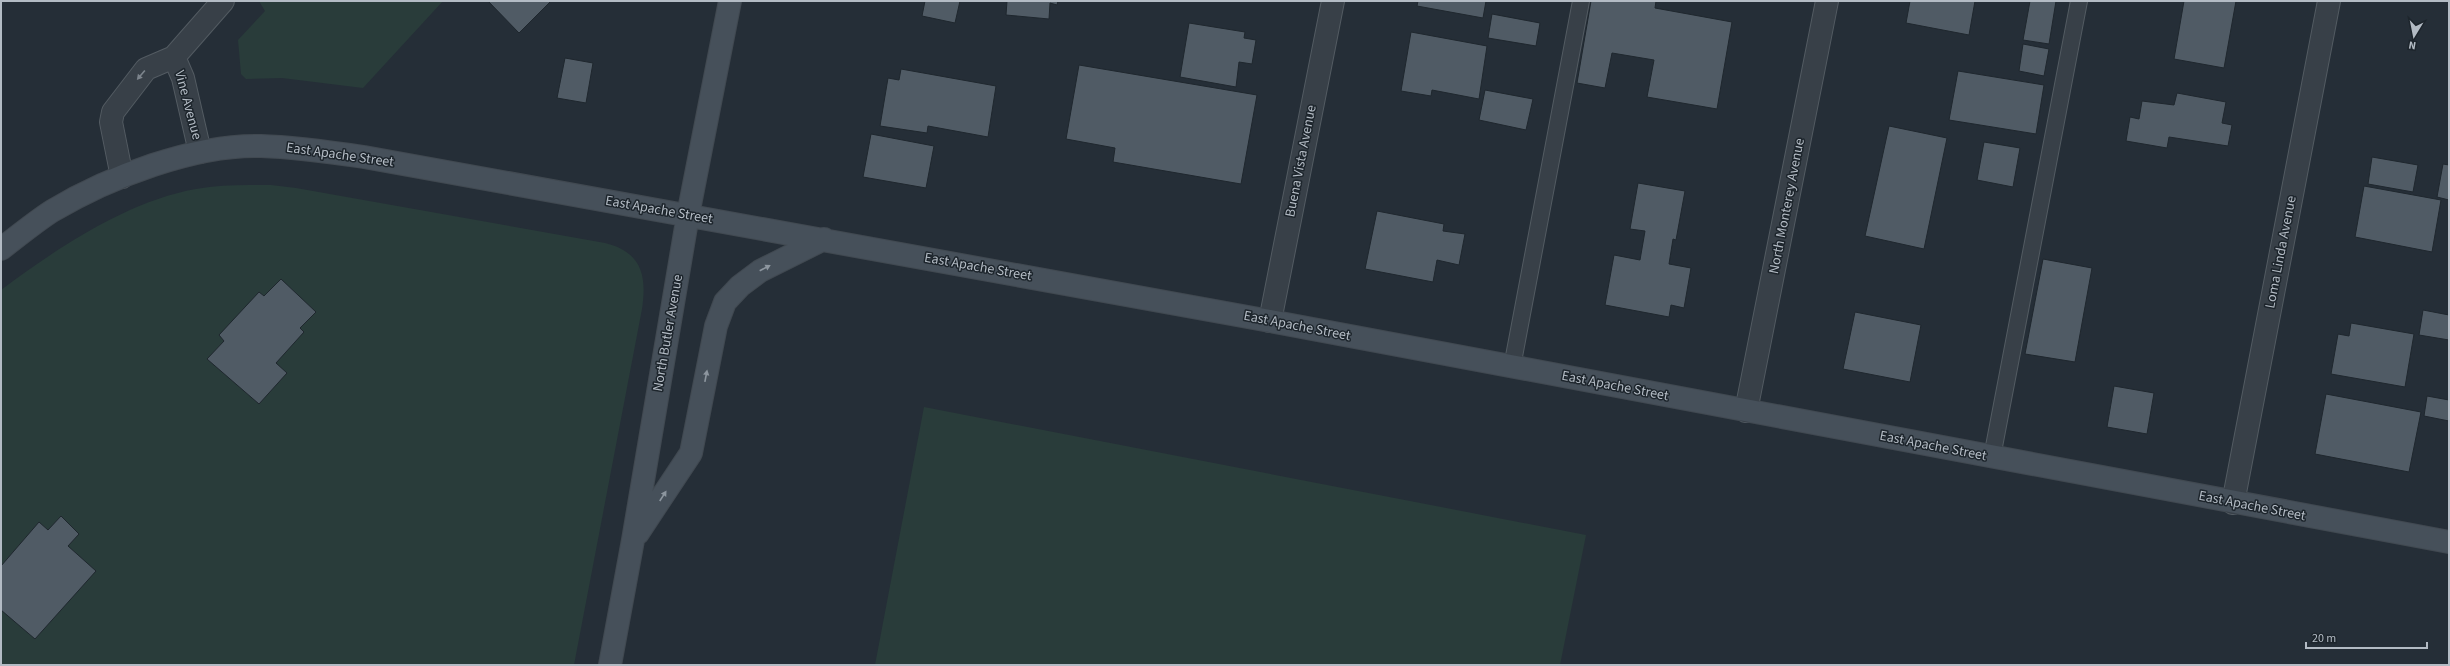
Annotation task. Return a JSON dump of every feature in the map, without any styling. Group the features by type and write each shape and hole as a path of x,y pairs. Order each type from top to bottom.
{"main road":[{"name":"North Butler Avenue","path":"610,665 633,540 688,215 730,1"},
{"name":"East Apache Street","path":"1,248 51,212 96,187 143,169 200,152 260,146 310,149 371,158 824,239 1512,366 2449,542"},
{"path":"633,540 691,453 716,326 725,302 740,286 760,271 824,239"}],"street":[{"name":"Vine Avenue","path":"122,176 111,122 113,112 146,69 174,57 223,1"},
{"name":"Buena Vista Avenue","path":"1270,321 1333,1"},
{"name":"North Monterey Avenue","path":"1746,411 1828,1"},
{"name":"Loma Linda Avenue","path":"2233,502 2329,1"},
{"name":"Vine Avenue","path":"174,57 183,78 200,152"}],"lane":[{"path":"1512,366 1581,1"},
{"path":"1992,457 2079,1"}],"green space":[{"path":"259,1 443,1 363,88 282,78 246,79 241,74 238,40 265,11"},
{"path":"271,185 296,188 605,243 627,252 634,259 639,267 644,286 642,309 574,665 1,665 1,290 22,274 69,243 118,215 144,204 170,195 205,187"},
{"path":"924,407 1586,535 1560,665 875,665"}],"building":[{"path":"488,1 551,1 519,33"},
{"path":"925,1 960,1 955,23 922,16"},
{"path":"1007,1 1058,1 1057,5 1050,3 1049,19 1006,15"},
{"path":"1418,1 1486,1 1483,18 1417,6"},
{"path":"1591,1 1656,1 1655,8 1732,22 1717,109 1647,97 1654,60 1612,53 1605,88 1577,83"},
{"path":"1910,1 1975,1 1969,35 1906,23"},
{"path":"2030,1 2056,1 2049,44 2023,40"},
{"path":"2184,1 2236,1 2224,68 2174,59"},
{"path":"1492,14 1540,23 1536,46 1488,38"},
{"path":"1189,23 1245,32 1244,38 1256,40 1252,64 1239,62 1236,87 1180,77"},
{"path":"1411,32 1487,46 1479,99 1432,90 1431,96 1401,91"},
{"path":"2023,44 2049,49 2044,76 2019,71"},
{"path":"565,58 593,63 586,103 557,98"},
{"path":"1079,65 1257,95 1241,184 1113,162 1115,148 1066,139"},
{"path":"901,69 996,86 988,137 928,126 927,133 880,126 888,78 899,80"},
{"path":"1958,71 2044,85 2036,134 1949,120"},
{"path":"1485,90 1533,99 1526,130 1479,120"},
{"path":"2177,93 2226,102 2222,123 2232,125 2228,146 2169,137 2167,148 2126,141 2130,117 2139,119 2142,101 2174,105"},
{"path":"1889,126 1947,138 1924,249 1865,236"},
{"path":"871,134 934,146 926,188 863,177"},
{"path":"1984,142 2020,148 2013,187 1977,180"},
{"path":"2372,157 2418,165 2413,192 2368,184"},
{"path":"2443,164 2449,165 2449,200 2437,197"},
{"path":"1638,183 1685,191 1676,240 1673,239 1669,264 1691,268 1684,308 1671,305 1669,317 1605,305 1614,255 1640,260 1645,231 1630,229"},
{"path":"2364,186 2441,200 2432,252 2355,237"},
{"path":"1377,211 1444,224 1443,231 1465,234 1459,265 1437,260 1433,282 1365,269"},
{"path":"2043,259 2092,268 2075,362 2025,354"},
{"path":"281,279 316,312 300,328 304,332 276,363 287,373 259,404 207,359 224,341 219,335 259,292 264,296"},
{"path":"2423,310 2449,315 2449,340 2419,335"},
{"path":"1855,312 1921,325 1910,382 1843,369"},
{"path":"2351,323 2414,334 2405,387 2331,374 2338,334 2349,336"},
{"path":"2114,386 2154,393 2147,434 2107,427"},
{"path":"2326,394 2421,412 2409,472 2315,454"},
{"path":"2427,396 2449,400 2449,421 2424,416"},
{"path":"61,516 79,534 68,546 96,571 35,639 1,610 1,566 39,522 48,530"}]}
